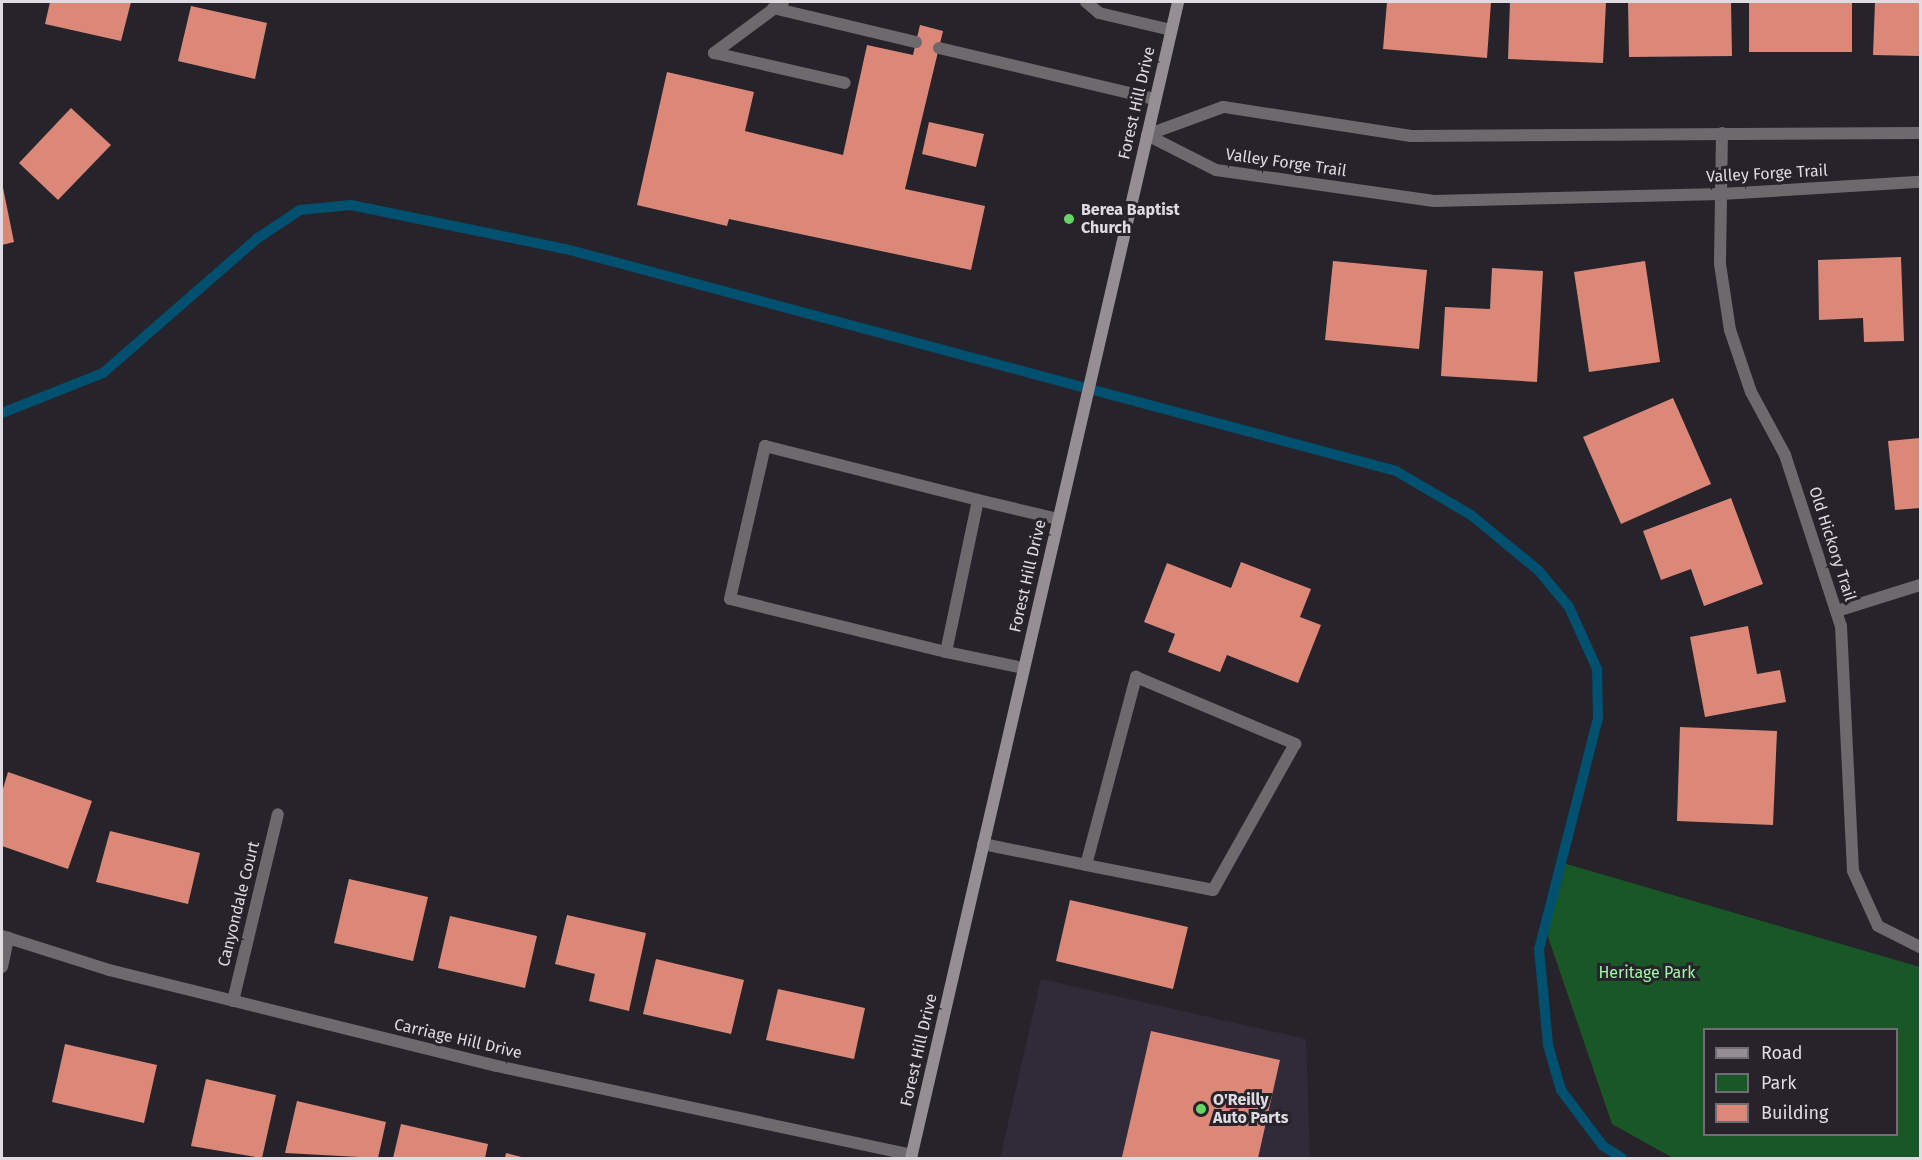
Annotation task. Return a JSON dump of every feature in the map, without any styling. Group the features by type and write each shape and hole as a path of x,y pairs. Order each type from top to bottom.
{"main road":[{"name":"Forest Hill Drive","path":"911,1156 1178,2"}],"street":[{"path":"1086,2 1100,13 1171,30"},
{"path":"845,83 714,53 778,5 916,42"},
{"path":"939,48 1155,99"},
{"path":"1147,135 1223,107 1411,136 1920,133"},
{"name":"Old Hickory Trail","path":"1722,133 1720,264 1730,330 1751,392 1785,455 1837,611 1853,871 1878,926 1920,947"},
{"name":"Valley Forge Trail","path":"1147,135 1216,171 1434,201 1721,194 1920,182"},
{"path":"1023,668 946,652 730,599 765,446 1058,519"},
{"path":"946,652 978,500"},
{"path":"1837,611 1920,585"},
{"path":"983,844 1086,865 1213,890 1295,744 1136,677 1086,865"},
{"name":"Canyondale Court","path":"233,1001 278,814"},
{"path":"2,967 5,937"},
{"name":"Carriage Hill Drive","path":"5,937 233,1001 497,1066 911,1156"}],"shaded area":[{"path":"1041,979 1306,1039 1310,1158 1000,1158"}],"green space":[{"name":"Heritage Park","path":"1563,863 1920,967 1920,1158 1673,1158 1612,1124 1544,925"}],"building":[{"path":"50,2 131,2 121,41 45,24"},
{"path":"1387,2 1491,2 1487,58 1383,49"},
{"path":"1510,2 1606,2 1603,63 1508,59"},
{"path":"1628,2 1731,2 1732,56 1629,57"},
{"path":"1749,2 1852,2 1852,52 1749,52"},
{"path":"1875,2 1920,2 1920,56 1873,55"},
{"path":"191,6 267,23 255,79 178,61"},
{"path":"920,25 943,31 905,189 985,206 971,270 729,219 727,226 637,205 667,72 754,92 745,131 843,155 867,45 913,55"},
{"path":"71,108 111,145 58,200 19,163"},
{"path":"929,122 984,134 976,167 922,154"},
{"path":"2,183 14,242 2,245"},
{"path":"1901,257 1904,341 1864,342 1863,318 1819,320 1818,260"},
{"path":"1333,261 1427,270 1419,349 1325,340"},
{"path":"1645,261 1660,362 1589,372 1574,272"},
{"path":"1492,268 1543,271 1537,382 1441,376 1445,307 1490,309"},
{"path":"1673,398 1711,484 1621,524 1583,437"},
{"path":"1920,438 1920,508 1895,510 1888,441"},
{"path":"1731,498 1763,584 1704,606 1691,569 1661,580 1643,531"},
{"path":"1241,562 1311,589 1300,617 1321,625 1298,683 1227,655 1220,672 1168,652 1175,634 1144,622 1167,563 1231,588"},
{"path":"1748,626 1757,674 1780,670 1786,702 1705,717 1690,637"},
{"path":"1680,727 1777,731 1773,825 1677,821"},
{"path":"8,772 92,801 68,869 2,846 2,792"},
{"path":"110,831 200,853 188,904 96,882"},
{"path":"349,879 428,897 413,961 334,943"},
{"path":"1070,900 1188,927 1173,989 1056,961"},
{"path":"567,915 646,933 629,1011 589,1001 595,974 555,964"},
{"path":"450,916 537,936 525,988 438,968"},
{"path":"656,959 744,980 731,1034 643,1014"},
{"path":"778,989 865,1008 854,1059 766,1040"},
{"name":"O'Reilly Auto Parts","path":"1151,1031 1280,1060 1258,1158 1122,1157"},
{"path":"65,1044 157,1065 144,1123 52,1102"},
{"path":"206,1079 276,1095 262,1158 191,1146"},
{"path":"297,1101 386,1122 378,1158 285,1153"},
{"path":"401,1124 488,1144 485,1158 393,1158"},
{"path":"506,1153 525,1158 505,1158"}],"waterway":[{"path":"2,413 103,373 258,238 300,210 351,205 566,249 1396,471 1471,515 1538,570 1569,607 1597,669 1598,718 1539,949 1548,1045 1561,1090 1603,1146 1622,1158"}],"place":[{"name":"Berea Baptist Church","path":"1069,219"},
{"name":"O'Reilly Auto Parts","path":"1201,1109"}]}
